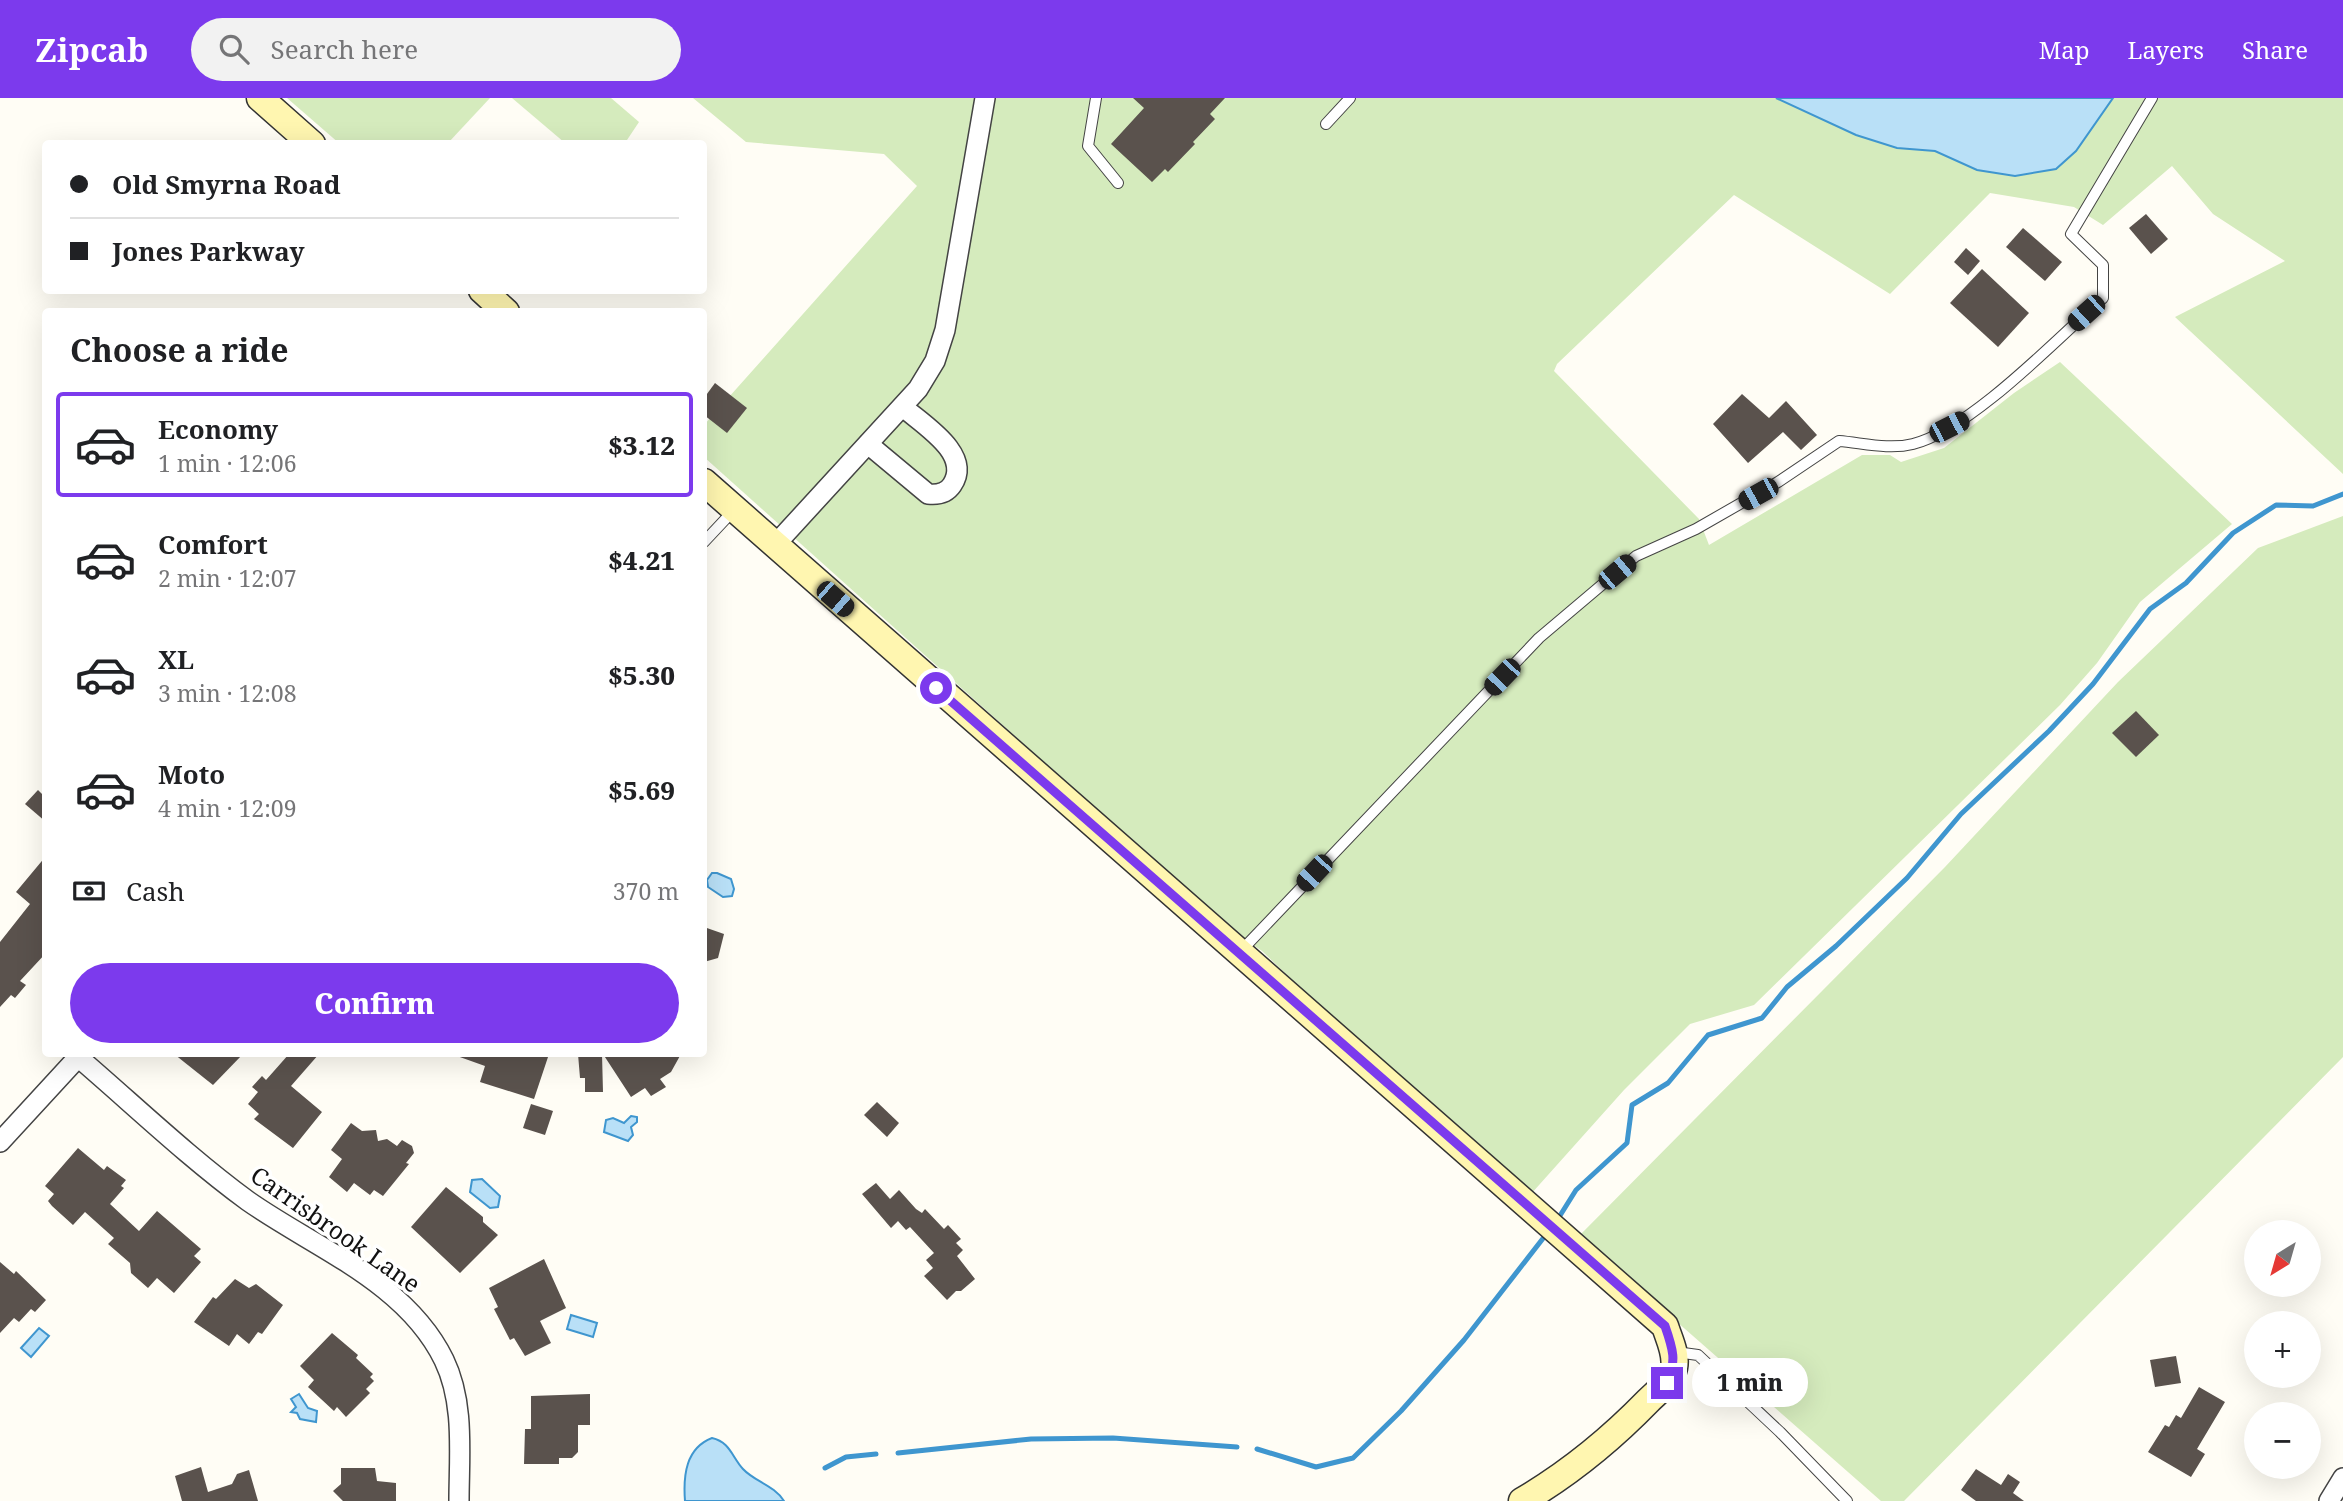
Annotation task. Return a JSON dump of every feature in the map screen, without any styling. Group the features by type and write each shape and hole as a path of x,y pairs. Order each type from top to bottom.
{"street":[{"path":"260,98 307,140"},
{"path":"774,546 903,407 928,374 945,330 985,98"},
{"path":"486,294 502,308"},
{"path":"868,444 928,494 942,493 950,488 958,471 954,454 903,407"},
{"path":"707,485 1665,1326 1674,1352 1674,1367 1667,1383 1621,1429 1578,1466 1522,1501"},
{"path":"0,1142 77,1057"},
{"name":"Carrisbrook Lane","path":"81,1057 223,1181 368,1278 402,1305 425,1329 444,1360 456,1395 459,1501"},
{"path":"2329,1501 2343,1478"}],"lane":[{"path":"1096,98 1088,146 1118,183"},
{"path":"1326,124 1350,98"},
{"path":"1239,952 1539,638 1636,556 1696,529 1779,482 1839,442 1891,447 1915,444 1965,419 2103,298 2103,265 2071,234 2152,98"},
{"path":"707,539 734,510"},
{"path":"1674,1352 1698,1355 1780,1432 1847,1501"}],"green space":[{"path":"287,98 490,98 451,140 335,140"},
{"path":"512,98 611,98 639,122 627,140 561,140"},
{"path":"693,98 2343,98 2343,474 2175,317 2285,261 2213,214 2172,166 2103,225 2074,207 1990,193 1890,294 1734,195 1557,364 1554,371 1699,519 1709,545 1862,455 1890,455 1901,462 1944,448 2014,393 2060,362 2232,524 2140,602 2097,663 2060,705 1754,1005 1690,1024 1624,1090 1531,1194 1355,1040 1262,951 1229,928 707,460 707,422 917,186 884,154 746,142"},
{"path":"2343,516 2343,1057 1904,1501 1881,1501 1579,1236 1945,867 2118,682 2258,548"}],"water":[{"path":"1776,98 2113,98 2076,151 2056,169 2015,176 1977,170 1935,151 1897,148 1856,135"},
{"path":"712,873 731,879 734,889 732,896 723,897 708,887 707,880"},
{"path":"631,1116 637,1117 637,1122 631,1127 633,1135 628,1141 604,1132 606,1120 613,1118 624,1123"},
{"path":"482,1179 500,1196 498,1207 490,1208 470,1192 472,1180"},
{"path":"571,1315 597,1323 593,1337 567,1329"},
{"path":"39,1328 49,1336 31,1357 21,1348"},
{"path":"299,1394 308,1408 317,1411 316,1422 300,1419 297,1413 291,1412 296,1407 291,1399"},
{"path":"712,1438 723,1443 743,1469 775,1491 784,1501 685,1501 688,1464 697,1448"}],"building":[{"path":"1133,98 1225,98 1210,114 1215,119 1193,142 1195,144 1168,172 1165,169 1152,182 1111,144 1144,108"},
{"path":"2146,214 2168,239 2151,254 2129,228"},
{"path":"2023,228 2062,262 2045,281 2006,247"},
{"path":"1966,248 1980,261 1968,275 1954,262"},
{"path":"1982,269 2029,313 1998,347 1950,303"},
{"path":"715,383 747,408 727,433 707,417 707,394"},
{"path":"1742,394 1769,418 1786,401 1817,435 1801,450 1783,432 1748,463 1713,424"},
{"path":"2136,711 2159,735 2136,757 2112,733"},
{"path":"38,790 42,794 42,819 25,804"},
{"path":"42,861 42,957 20,981 26,985 15,998 11,995 0,1007 0,942 30,904 16,892"},
{"path":"707,928 724,934 718,958 707,961"},
{"path":"178,1057 240,1057 213,1085"},
{"path":"286,1057 316,1057 291,1086 322,1112 293,1148 254,1119 259,1114 248,1104 258,1092 252,1087 262,1076 266,1080"},
{"path":"460,1057 548,1057 534,1099 480,1082 485,1066"},
{"path":"578,1057 602,1057 603,1092 585,1092 585,1078 580,1078"},
{"path":"605,1057 679,1057 671,1072 660,1079 666,1087 651,1096 645,1088 631,1097"},
{"path":"877,1102 899,1123 887,1137 864,1115"},
{"path":"531,1104 553,1111 545,1135 523,1128"},
{"path":"351,1123 362,1131 376,1130 378,1141 387,1139 397,1146 402,1140 412,1146 414,1153 406,1163 409,1164 383,1196 374,1190 370,1195 354,1183 347,1192 329,1177 342,1159 331,1150"},
{"path":"78,1148 104,1170 107,1166 126,1180 121,1186 124,1188 110,1204 139,1231 157,1211 201,1249 194,1256 201,1262 174,1293 157,1278 148,1288 131,1273 130,1263 108,1244 114,1238 85,1212 73,1225 48,1201 54,1194 45,1186"},
{"path":"876,1183 890,1199 899,1190 916,1209 922,1213 925,1209 944,1229 948,1225 961,1239 956,1243 963,1250 957,1256 975,1279 947,1300 924,1276 933,1268 926,1260 934,1253 910,1227 906,1230 898,1221 891,1228 862,1194"},
{"path":"446,1187 483,1217 483,1222 498,1235 460,1273 411,1227"},
{"path":"544,1259 566,1308 540,1321 551,1343 525,1356 514,1338 510,1340 494,1309 498,1307 489,1288"},
{"path":"0,1262 14,1274 16,1271 46,1300 35,1312 31,1309 19,1322 14,1318 0,1333"},
{"path":"235,1279 249,1288 256,1284 283,1305 262,1334 258,1332 249,1344 237,1334 229,1346 194,1322 213,1297 216,1299"},
{"path":"332,1333 358,1355 356,1358 373,1374 370,1377 374,1381 366,1389 370,1393 346,1417 337,1407 334,1411 308,1387 314,1380 300,1366"},
{"path":"2176,1356 2181,1383 2155,1387 2150,1360"},
{"path":"2199,1387 2225,1402 2197,1449 2205,1454 2191,1477 2148,1452 2165,1425 2169,1427 2176,1415 2181,1418"},
{"path":"590,1394 590,1425 578,1425 578,1452 572,1458 559,1458 559,1464 524,1464 525,1429 531,1429 531,1396"},
{"path":"201,1467 208,1492 232,1484 237,1474 249,1470 258,1501 182,1501 175,1476"},
{"path":"341,1468 375,1468 377,1481 396,1483 396,1501 343,1501 333,1491 341,1484"},
{"path":"1976,1469 2001,1485 2008,1474 2020,1482 2013,1493 2024,1501 1976,1501 1961,1490"}],"waterway":[{"path":"1556,1222 1576,1190 1627,1143 1632,1105 1668,1083 1708,1035 1762,1018 1787,987 1836,946 1907,878 1961,814 2049,731 2093,684 2150,609 2186,583 2233,533 2276,505 2313,506 2343,494"},
{"path":"1257,1449 1316,1467 1353,1458 1401,1411 1464,1340 1548,1232"},
{"path":"898,1453 1031,1439 1113,1438 1237,1447"},
{"path":"825,1468 846,1457 876,1454"}],"route":[{"path":"936,688 1665,1326 1674,1352 1674,1367 1667,1383"}]}
